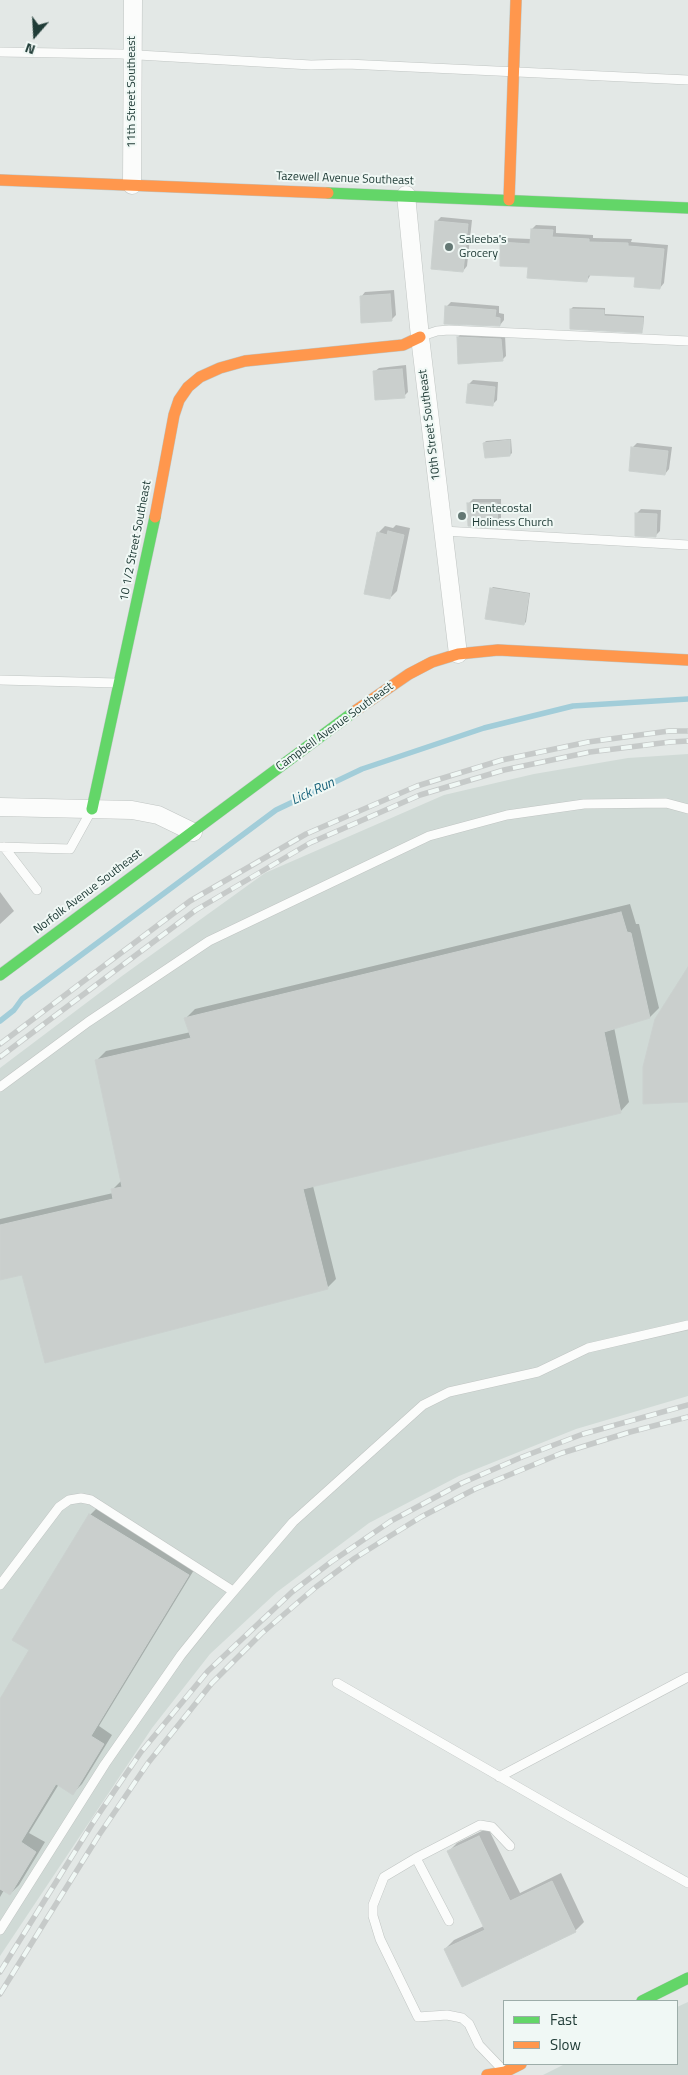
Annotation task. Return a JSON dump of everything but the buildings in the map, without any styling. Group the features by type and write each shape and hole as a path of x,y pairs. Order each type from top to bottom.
{"street":[{"name":"11th Street Southeast","path":"132,0 132,185"},
{"path":"509,200 516,0"},
{"name":"Tazewell Avenue Southeast","path":"0,180 406,195 688,208"},
{"name":"10th Street Southeast","path":"406,195 420,337 458,654"},
{"name":"10 1/2 Street Southeast","path":"92,808 151,539 174,415 179,400 188,387 200,377 220,368 245,361 403,345 420,337"},
{"name":"Campbell Avenue Southeast","path":"193,832 335,725 409,674 432,662 458,654 498,650 688,660"},
{"path":"0,807 132,810 158,815 193,832"},
{"name":"Norfolk Avenue Southeast","path":"0,975 193,832"},
{"path":"644,2000 688,1978"},
{"path":"487,2075 504,2073 519,2065"}],"lane":[{"path":"0,52 132,55 311,65 347,64 688,80"},
{"path":"420,337 437,331 449,330 688,341"},
{"path":"443,531 688,545"},
{"path":"0,680 120,683"},
{"path":"0,1087 88,1022 209,941 429,836 507,815 584,804 666,802 688,809"},
{"path":"2,847 70,849 92,808"},
{"path":"2,847 37,890"},
{"path":"0,1930 110,1756 181,1655 293,1522 423,1405 450,1392 538,1372 588,1348 688,1325"},
{"path":"0,1584 59,1507 69,1500 81,1498 91,1500 233,1591"},
{"path":"499,1777 688,1677"},
{"path":"337,1683 688,1883"},
{"path":"504,2073 479,2045 469,2024 462,2018 447,2015 418,2017 378,1934 373,1916 373,1905 384,1877 480,1825 492,1827 510,1846"},
{"path":"416,1858 449,1921"}],"shaded area":[{"path":"688,754 688,1396 576,1429 459,1476 369,1523 277,1592 210,1654 152,1728 0,1956 0,1068 122,976 265,873 444,795 534,774 628,758"},
{"path":"688,2002 688,2075 543,2075 563,2065 678,2065 678,2007"}],"waterway":[{"name":"Lick Run","path":"0,1021 14,1010 22,999 276,810 362,769 484,728 573,706 688,699"}],"railway":[{"path":"0,1044 190,901 306,834 417,786 502,760 588,742 669,731 688,731"},
{"path":"0,1057 196,910 310,843 420,795 504,770 590,752 688,741"},
{"path":"0,1972 94,1821 141,1752 208,1671 292,1592 331,1562 391,1521 462,1483 522,1457 583,1434 688,1405"},
{"path":"0,1994 99,1835 148,1763 212,1683 261,1634 316,1587 355,1558 390,1536 421,1517 475,1489 562,1453 630,1432 688,1417"}],"traffic: fast":[{"path":"328,193 688,208"},
{"path":"92,809 155,517"},
{"path":"0,975 355,711"},
{"path":"644,2000 688,1978"}],"traffic: slow":[{"path":"509,200 516,0"},
{"path":"0,180 328,193"},
{"path":"155,517 174,415 179,400 188,387 200,377 220,368 245,361 403,345 420,337"},
{"path":"355,711 409,674 432,662 458,654 498,650 688,660"},
{"path":"487,2075 505,2072 519,2065"}],"place":[{"name":"Saleeba's Grocery","path":"449,247"},
{"name":"Pentecostal Holiness Church","path":"462,516"}]}
